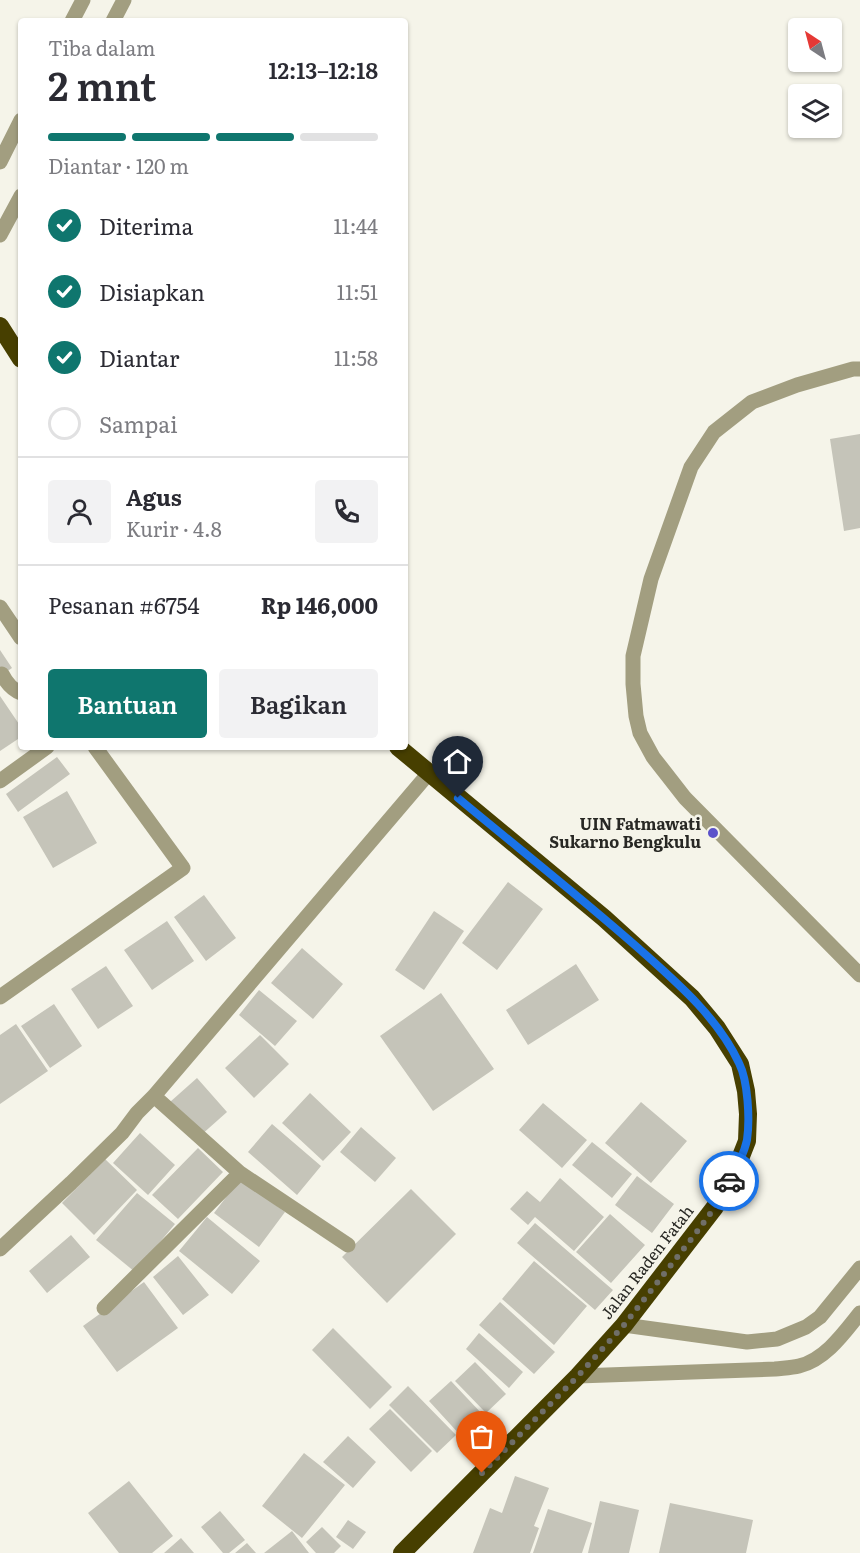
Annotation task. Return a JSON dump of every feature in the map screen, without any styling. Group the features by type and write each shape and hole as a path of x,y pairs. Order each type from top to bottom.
{"highway":[{"path":"0,326 18,354"},
{"name":"Jalan Raden Fatah","path":"402,750 604,918 692,998 717,1028 740,1064 748,1114 747,1141 736,1169 715,1207 624,1325 578,1376 402,1553"}],"street":[{"path":"73,18 82,0"},
{"path":"115,18 124,0"},
{"path":"0,162 18,126"},
{"path":"0,236 18,201"},
{"path":"860,369 797,385 752,402 714,432 691,467 651,579 633,656 636,716 640,733 666,776 860,975"},
{"path":"0,607 18,634"},
{"path":"2,675 6,682 18,692"},
{"path":"0,781 43,750"},
{"path":"0,997 183,868 97,750"},
{"path":"0,1250 122,1133 429,773"},
{"path":"154,1096 240,1173 348,1245"},
{"path":"104,1308 240,1173"},
{"path":"624,1325 747,1342 777,1339 806,1327 820,1317 860,1268"},
{"path":"578,1376 775,1369 800,1366 826,1352 860,1313"}],"building":[{"path":"860,434 860,528 844,531 830,439"},
{"path":"0,650 12,668 0,676"},
{"path":"0,696 18,723 18,739 0,751"},
{"path":"57,757 70,774 18,812 6,794"},
{"path":"67,791 97,843 53,868 23,817"},
{"path":"508,882 543,909 497,970 462,943"},
{"path":"204,895 236,938 206,961 174,917"},
{"path":"434,911 464,931 424,990 395,970"},
{"path":"167,921 194,961 152,990 124,950"},
{"path":"302,948 343,984 313,1019 271,983"},
{"path":"576,964 599,1000 528,1045 506,1010"},
{"path":"106,966 133,1006 98,1029 71,989"},
{"path":"259,990 297,1021 275,1046 239,1015"},
{"path":"441,993 494,1069 433,1111 380,1036"},
{"path":"54,1004 82,1046 50,1068 21,1026"},
{"path":"16,1024 48,1071 0,1104 0,1035"},
{"path":"260,1035 289,1064 254,1098 225,1068"},
{"path":"197,1078 227,1112 200,1136 170,1102"},
{"path":"310,1093 351,1132 323,1161 282,1123"},
{"path":"641,1102 687,1141 651,1183 605,1143"},
{"path":"543,1103 587,1140 562,1168 519,1130"},
{"path":"272,1124 321,1166 297,1195 248,1152"},
{"path":"361,1127 396,1158 375,1182 340,1152"},
{"path":"140,1133 175,1165 148,1195 113,1163"},
{"path":"592,1142 632,1174 612,1198 572,1165"},
{"path":"198,1148 223,1172 178,1219 152,1195"},
{"path":"105,1159 137,1190 94,1235 62,1203"},
{"path":"637,1176 674,1204 652,1233 615,1205"},
{"path":"560,1178 604,1217 574,1251 535,1217 528,1225 510,1209 527,1191 540,1202"},
{"path":"240,1179 285,1212 259,1247 214,1213"},
{"path":"411,1189 456,1234 387,1303 342,1257"},
{"path":"137,1193 175,1224 135,1272 96,1240"},
{"path":"610,1214 645,1245 611,1283 576,1252"},
{"path":"207,1217 260,1261 232,1294 179,1251"},
{"path":"535,1223 613,1290 595,1310 517,1243"},
{"path":"71,1235 90,1257 47,1293 29,1271"},
{"path":"178,1256 209,1295 183,1315 153,1277"},
{"path":"534,1261 587,1306 554,1345 502,1299"},
{"path":"144,1282 178,1328 117,1372 83,1326"},
{"path":"500,1302 555,1352 534,1374 479,1325"},
{"path":"333,1328 392,1387 370,1409 312,1350"},
{"path":"479,1333 523,1372 509,1388 466,1349"},
{"path":"475,1362 506,1394 486,1413 455,1381"},
{"path":"451,1381 483,1415 461,1436 429,1401"},
{"path":"408,1386 456,1435 437,1453 389,1405"},
{"path":"390,1409 432,1451 411,1472 369,1429"},
{"path":"348,1436 376,1462 353,1488 323,1462"},
{"path":"304,1453 345,1485 302,1538 262,1506"},
{"path":"515,1476 549,1488 534,1526 539,1528 530,1553 473,1553 490,1508 502,1513"},
{"path":"129,1481 173,1536 152,1553 119,1553 88,1513"},
{"path":"600,1501 639,1510 629,1553 588,1553"},
{"path":"670,1503 753,1520 746,1553 659,1553"},
{"path":"548,1509 592,1523 582,1553 533,1553"},
{"path":"220,1511 245,1540 229,1553 223,1553 201,1527"},
{"path":"348,1520 366,1532 353,1549 336,1537"},
{"path":"322,1527 341,1546 334,1553 316,1553 306,1542"},
{"path":"292,1531 309,1553 264,1553"},
{"path":"181,1538 194,1553 164,1553"},
{"path":"247,1543 256,1553 235,1553"}],"way so far":[{"path":"482,1473 578,1376 624,1325 715,1207 729,1181"}],"place":[{"name":"UIN Fatmawati Sukarno Bengkulu","path":"713,833"}],"route":[{"path":"458,798 604,918 682,988 717,1028 740,1064 748,1114 747,1141 729,1181"}]}
